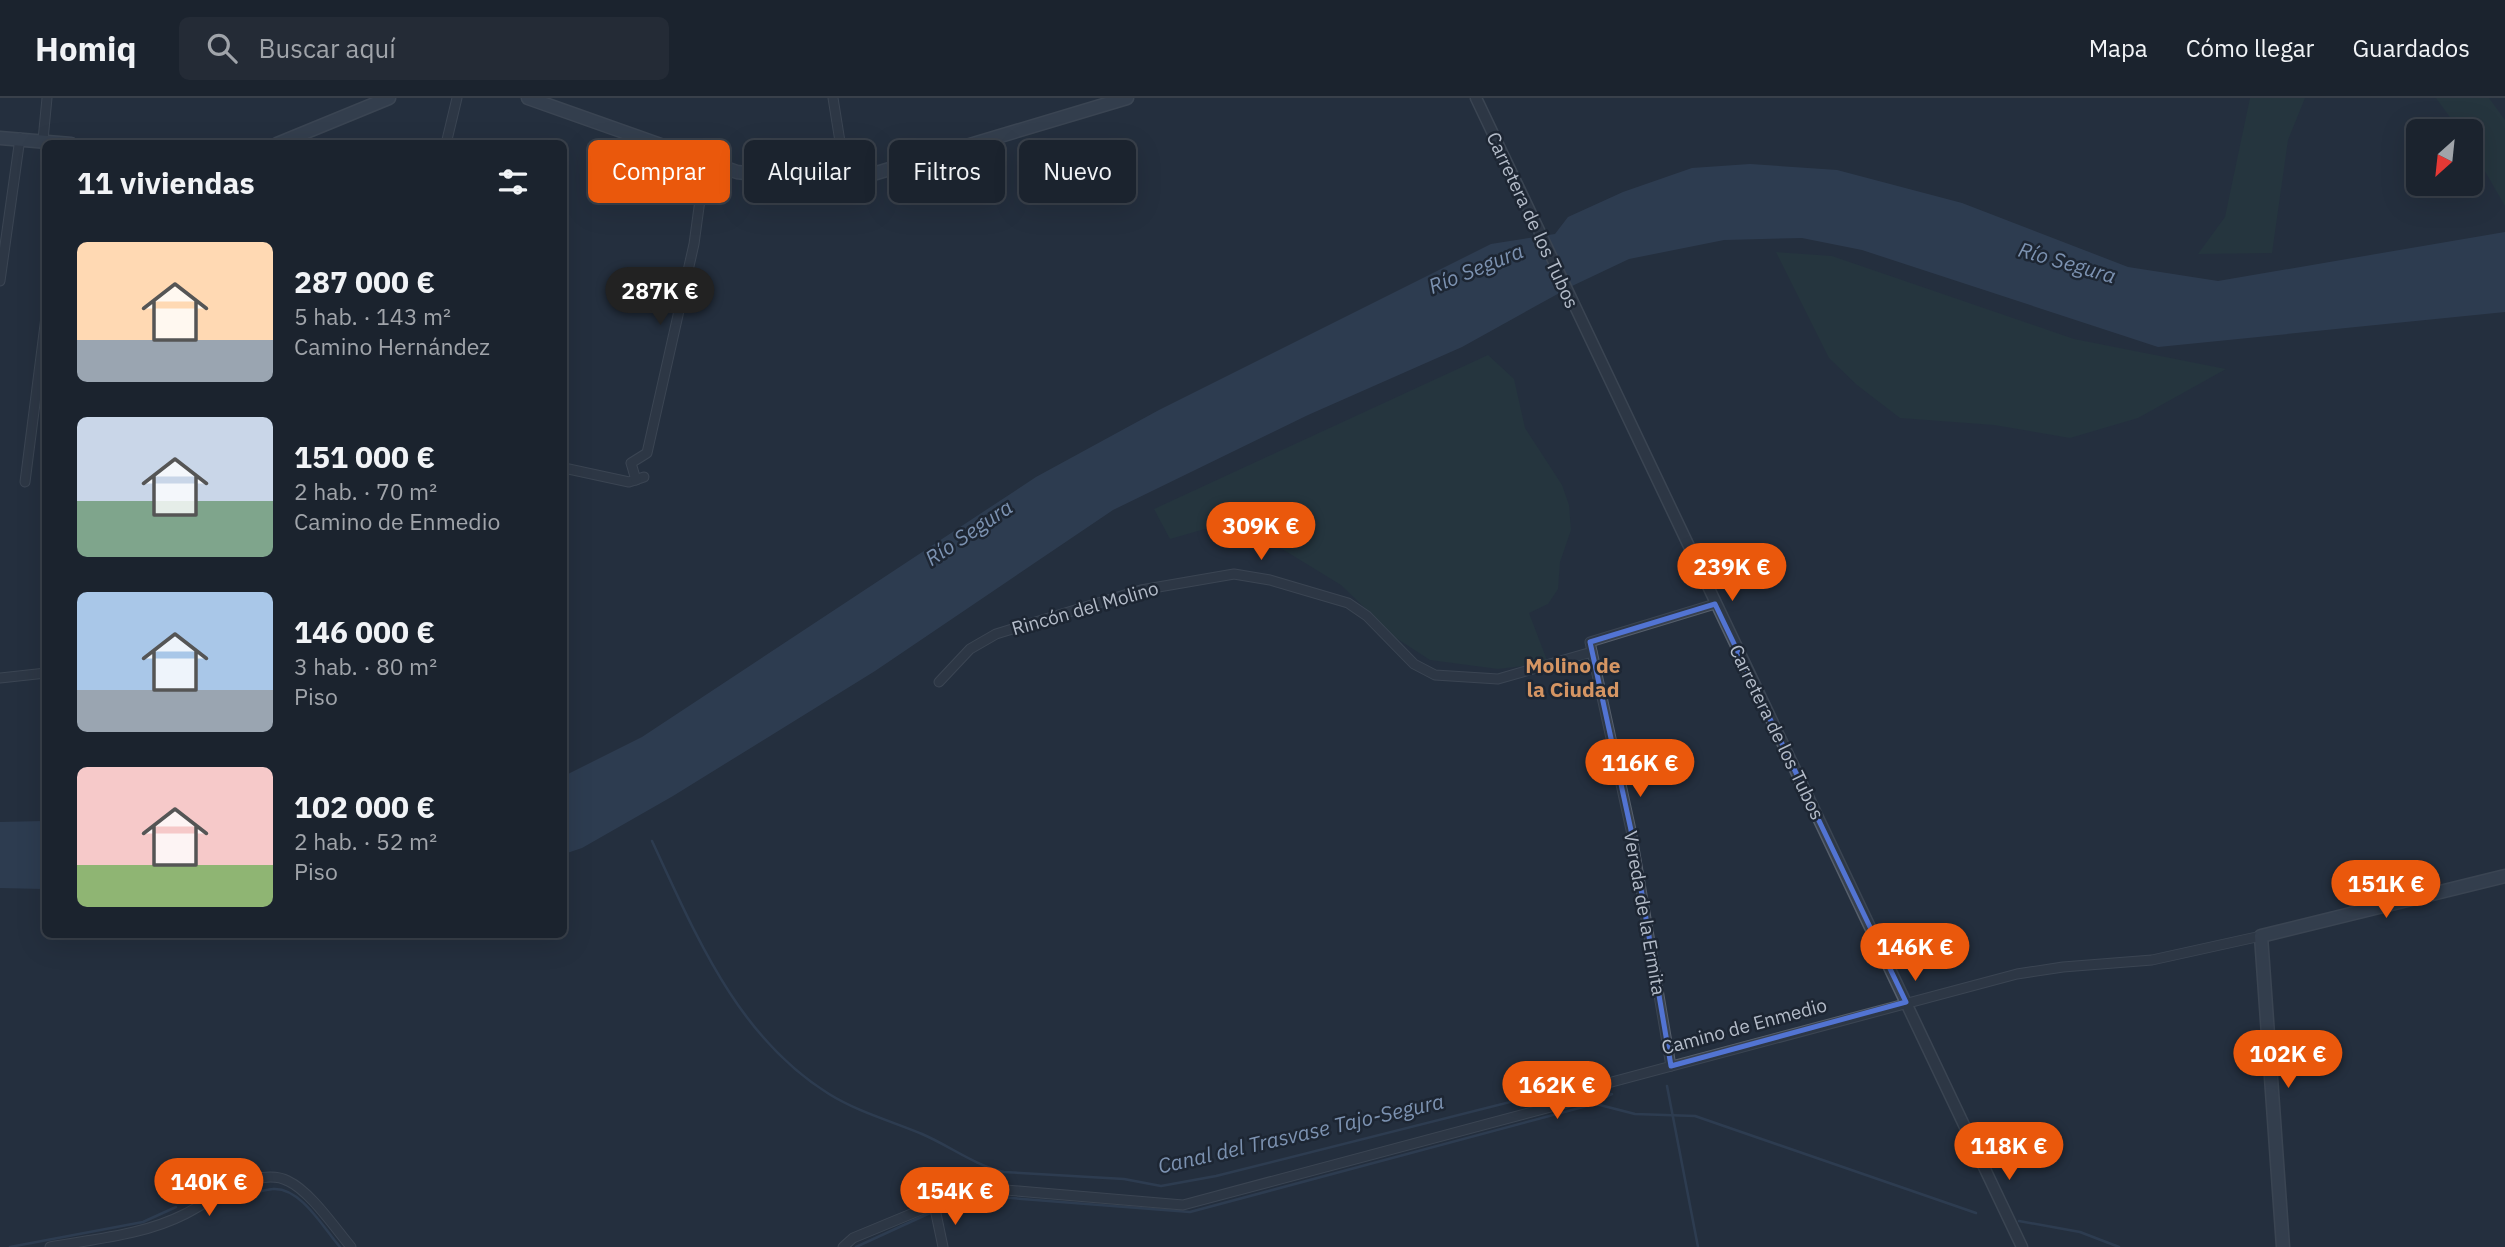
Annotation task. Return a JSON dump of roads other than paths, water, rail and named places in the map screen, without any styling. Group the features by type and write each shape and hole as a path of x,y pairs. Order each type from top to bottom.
{"main road":[{"path":"285,140 361,103 389,98"},
{"path":"528,98 642,140"},
{"path":"875,172 1105,101 1127,98"},
{"path":"0,138 43,140"},
{"name":"Camino de Enmedio","path":"2261,936 2505,876"},
{"path":"2261,936 2283,1247"}],"street":[{"path":"43,140 47,98"},
{"path":"447,140 457,98"},
{"path":"833,98 840,140"},
{"name":"Carretera de los Tubos","path":"1475,100 2022,1247"},
{"path":"0,281 20,138"},
{"path":"567,469 629,482 640,478 631,463 647,453 694,244 700,203"},
{"path":"25,482 42,348"},
{"name":"Rincón del Molino","path":"939,681 970,649 996,634 1141,590 1234,574 1270,580 1349,603 1367,616 1414,664 1435,675 1498,678 1592,652"},
{"path":"1592,652 1590,642 1715,604"},
{"name":"Vereda de la Ermita","path":"1592,652 1631,830 1671,1066"},
{"path":"0,678 42,673"},
{"name":"Camino de Enmedio","path":"843,1247 853,1238 956,1194 982,1188 1183,1205 1580,1100 1608,1083 1906,1002 2041,970 2152,960 2261,936"},
{"path":"50,1247 145,1229 184,1215 221,1192 259,1178 288,1180 311,1200 351,1247"},
{"path":"934,1204 943,1247"}],"water":[{"name":"Río Segura","path":"1750,164 1837,170 1962,203 2128,267 2218,281 2505,232 2505,312 2158,347 1862,250 1802,238 1724,240 1629,259 1572,286 1462,347 1308,415 1113,510 875,671 673,796 582,848 567,853 567,774 642,737 1036,477 1159,410 1491,244 1555,234 1568,217 1623,192 1692,168"},
{"path":"42,821 42,889 0,888 0,822"}],"waterway":[{"name":"Canal del Trasvase Tajo-Segura","path":"652,841 685,912 722,981 744,1014 769,1044 797,1071 851,1106 922,1134 993,1169 1004,1172 1124,1179 1161,1186 1216,1176 1542,1094 1562,1098"},
{"path":"1667,1086 1698,1247"},
{"name":"Canal del Trasvase Tajo-Segura","path":"941,1208 972,1195 1190,1212 1583,1107 1612,1094"},
{"name":"Canal del Trasvase Tajo-Segura","path":"1596,1104 1635,1114 1695,1116 1976,1213"},
{"name":"Canal del Trasvase Tajo-Segura","path":"234,1198 273,1189 283,1190 311,1210 340,1247"},
{"path":"10,1247 143,1222 176,1207"},
{"name":"Canal del Trasvase Tajo-Segura","path":"856,1247 930,1213"},
{"name":"Canal del Trasvase Tajo-Segura","path":"2019,1221 2080,1232 2119,1247"}],"district":[{"name":"Molino de la Ciudad","path":"1573,678"}]}
